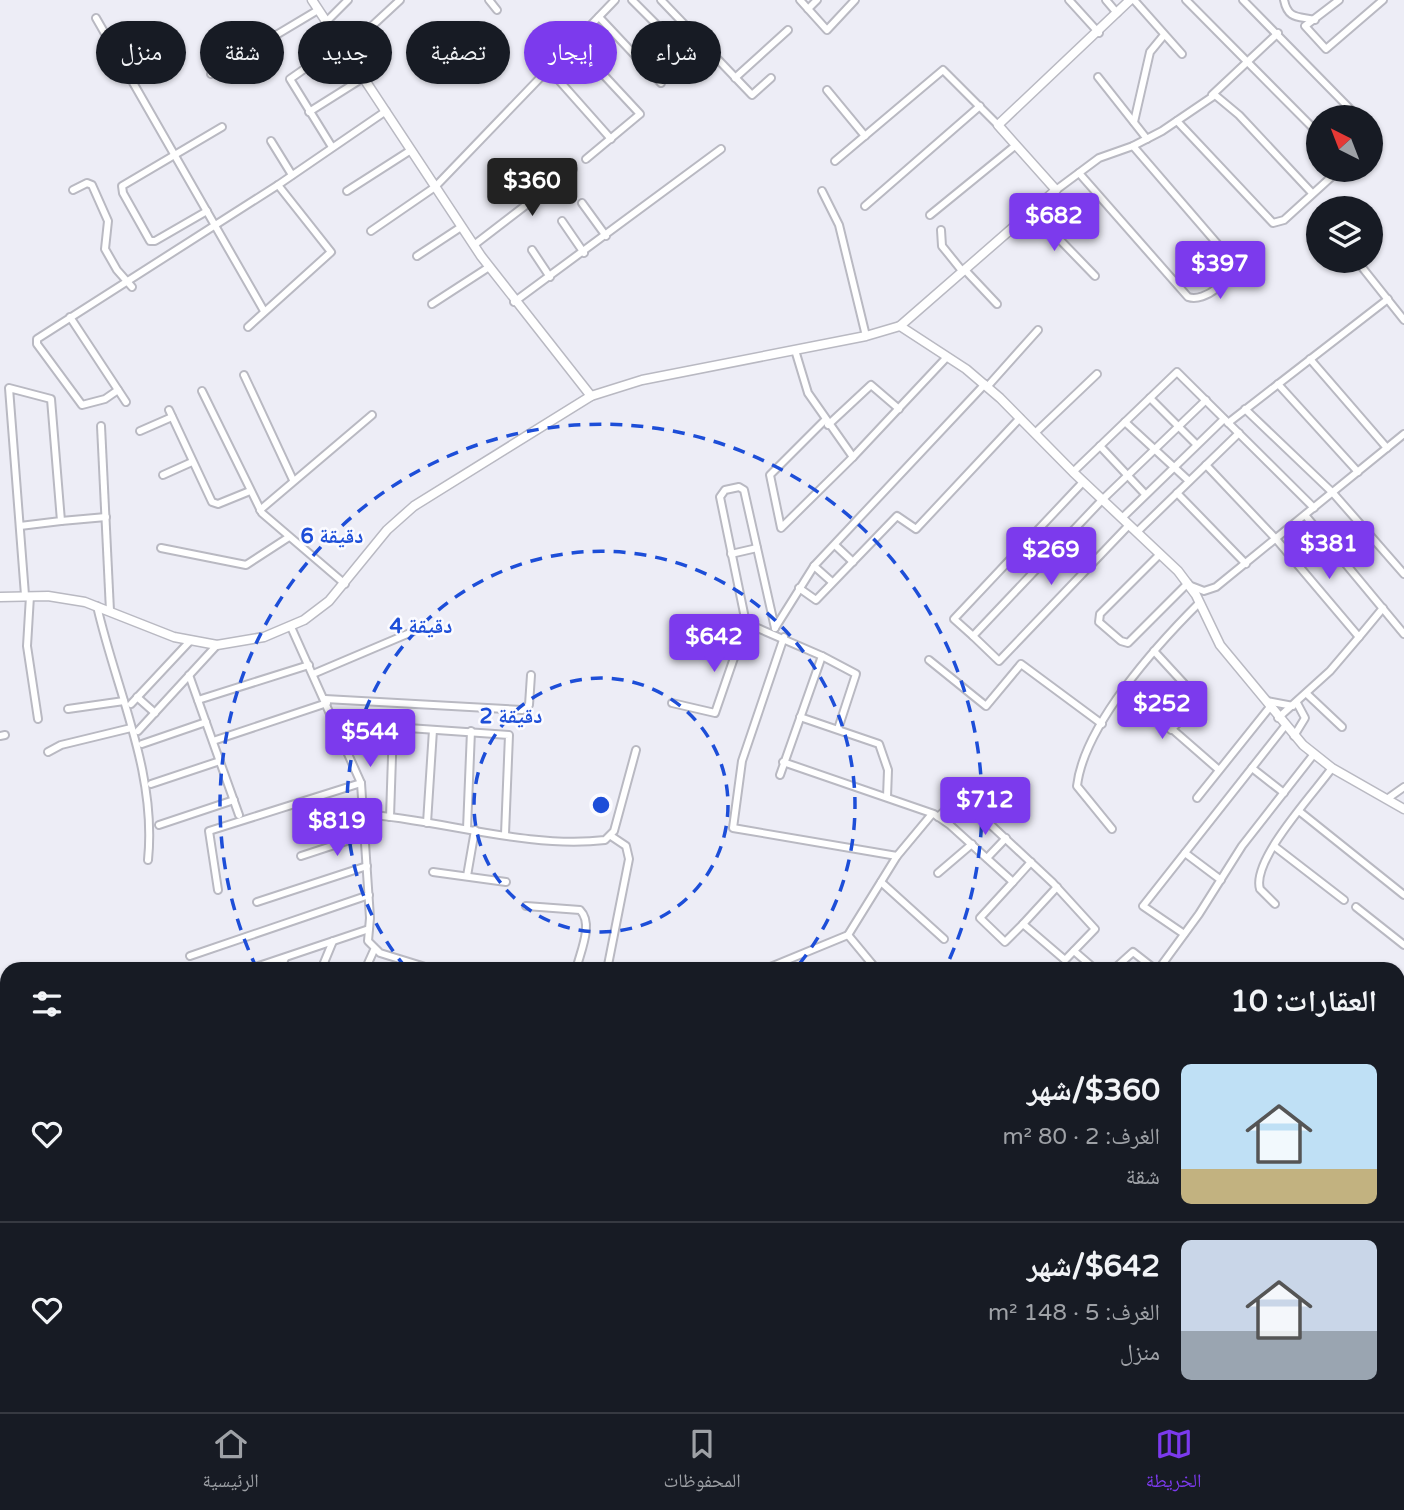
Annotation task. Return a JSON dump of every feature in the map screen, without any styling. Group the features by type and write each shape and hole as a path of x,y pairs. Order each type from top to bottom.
{"street":[{"path":"312,0 325,21"},
{"path":"327,21 348,0"},
{"path":"375,21 400,0"},
{"path":"489,0 497,10"},
{"path":"600,0 608,7"},
{"path":"595,21 615,0"},
{"path":"632,0 653,21"},
{"path":"661,0 752,96 771,78"},
{"path":"800,0 829,30 855,0"},
{"path":"808,9 817,0"},
{"path":"1069,0 1099,33"},
{"path":"1106,0 1117,13"},
{"path":"998,125 1132,0 1182,54"},
{"path":"1186,0 1306,121"},
{"path":"1243,0 1347,105"},
{"path":"1284,0 1289,13 1294,17 1315,19"},
{"path":"1339,0 1305,26 1326,49 1383,0"},
{"path":"284,30 318,10"},
{"path":"599,17 631,51"},
{"path":"96,18 264,312"},
{"path":"736,78 788,30"},
{"path":"0,597 27,596 97,606 190,641 216,645 264,637 291,627 313,614 345,584 387,530 414,506 592,396 642,380 866,336 900,326 1056,190 1103,155 1133,146 1177,121 1212,95 1278,33"},
{"path":"1134,122 1150,52 1164,35"},
{"path":"835,161 943,70 998,125 1056,190"},
{"path":"298,72 290,77 332,146"},
{"path":"1098,77 1147,139"},
{"path":"309,112 353,84"},
{"path":"367,84 514,302 592,396"},
{"path":"371,231 435,187 533,84"},
{"path":"562,84 611,139"},
{"path":"586,159 639,112 613,84"},
{"path":"827,90 865,136"},
{"path":"1212,95 1220,97 1239,115 1312,193"},
{"path":"864,206 979,106"},
{"path":"118,390 105,399 82,405 37,344 39,336 278,185 386,111"},
{"path":"1177,121 1273,223 1284,220 1325,182"},
{"path":"207,211 155,241 147,237 122,186 222,127"},
{"path":"271,141 292,175"},
{"path":"930,215 1016,145"},
{"path":"1079,173 1188,297 1201,297 1230,274 1233,262 1133,146"},
{"path":"514,302 584,253 721,149"},
{"path":"347,191 411,150"},
{"path":"474,245 573,169"},
{"path":"74,190 87,183 92,185 108,221 105,249 132,287"},
{"path":"248,327 331,250 278,185"},
{"path":"822,191 839,225 866,336"},
{"path":"582,203 606,236"},
{"path":"1032,211 1095,276"},
{"path":"562,221 584,253"},
{"path":"417,256 461,227"},
{"path":"941,230 942,246 997,304"},
{"path":"532,250 550,277"},
{"path":"432,304 489,267"},
{"path":"1367,273 1404,320"},
{"path":"1122,518 1196,444 1388,299"},
{"path":"70,317 125,402"},
{"path":"900,326 986,385 1160,554 1189,585 1220,645 1294,736 1332,768 1404,809"},
{"path":"773,630 814,566 1038,330"},
{"path":"795,350 803,382 826,423 853,457"},
{"path":"899,409 873,384 770,475 780,527 784,527 853,457 899,409 947,357"},
{"path":"1310,359 1387,448"},
{"path":"1073,472 1177,372 1314,508"},
{"path":"1035,433 1097,374"},
{"path":"244,375 293,480"},
{"path":"1278,384 1358,472"},
{"path":"38,719 27,646 27,596 9,388 51,399 61,521"},
{"path":"202,391 260,510 345,584"},
{"path":"1150,398 1196,444"},
{"path":"972,636 1101,499 1206,400"},
{"path":"1245,409 1333,493 1404,574"},
{"path":"140,431 171,414 214,503 250,491"},
{"path":"260,510 372,415"},
{"path":"799,588 815,601 897,516 916,529 1020,418"},
{"path":"1125,422 1189,481"},
{"path":"101,426 110,611"},
{"path":"1138,532 1239,433"},
{"path":"1189,585 1202,591 1212,589 1404,434"},
{"path":"327,439 332,448"},
{"path":"1100,446 1145,494"},
{"path":"163,475 192,462"},
{"path":"1206,465 1276,539 1359,637"},
{"path":"1083,482 954,619 972,636 999,661 1129,525"},
{"path":"672,703 715,713 746,623 720,495 723,491 739,487 744,490 773,630"},
{"path":"1177,493 1246,564"},
{"path":"1305,515 1404,634"},
{"path":"20,526 106,517"},
{"path":"161,548 246,565 289,537"},
{"path":"835,545 853,562"},
{"path":"731,554 757,548"},
{"path":"1160,554 1100,614 1099,622 1121,641 1128,643 1189,585"},
{"path":"814,566 832,582"},
{"path":"1112,829 1076,784 1088,749 1125,688 1154,651 1199,603"},
{"path":"97,606 134,730 148,802 148,860"},
{"path":"1278,719 1307,694 1382,608"},
{"path":"746,623 773,630 856,674 838,729"},
{"path":"291,627 361,783 369,895 368,941 374,950 406,962"},
{"path":"313,674 412,632"},
{"path":"784,637 742,761 733,828 897,856"},
{"path":"68,709 127,703 137,697 190,641"},
{"path":"48,752 61,745 134,730 155,713 216,645"},
{"path":"1154,651 1200,701 1171,730"},
{"path":"780,775 822,656"},
{"path":"929,660 984,706 1021,664 1102,724"},
{"path":"198,700 309,665"},
{"path":"189,675 239,815"},
{"path":"213,741 326,701 522,710 528,705 531,675"},
{"path":"1125,688 1219,770"},
{"path":"1307,694 1342,727"},
{"path":"137,697 155,713"},
{"path":"1267,704 1295,704"},
{"path":"1197,798 1267,704"},
{"path":"1294,736 1305,718 1295,704"},
{"path":"800,717 881,746 888,770 887,797"},
{"path":"142,744 206,722"},
{"path":"336,723 508,734 511,737 505,834"},
{"path":"1184,934 1143,907 1285,726"},
{"path":"390,817 393,727"},
{"path":"427,823 433,730"},
{"path":"467,829 471,731"},
{"path":"364,814 475,831 586,841 605,840 611,836 636,750"},
{"path":"1163,962 1242,846 1314,754"},
{"path":"151,784 220,761"},
{"path":"783,762 935,815 972,844 1013,882"},
{"path":"1252,768 1284,793"},
{"path":"1275,904 1258,883 1274,846 1332,768"},
{"path":"218,890 208,831 361,783"},
{"path":"1388,799 1404,787"},
{"path":"782,962 848,935 897,856 935,815 961,797 1057,887 1095,928 1063,960 1023,924"},
{"path":"159,825 234,800"},
{"path":"1299,811 1404,895"},
{"path":"467,876 475,831"},
{"path":"301,856 365,835"},
{"path":"609,962 629,853 626,846 611,836"},
{"path":"988,858 1006,838"},
{"path":"938,873 972,844"},
{"path":"1274,846 1344,900"},
{"path":"1185,853 1221,880"},
{"path":"1031,862 980,918 1006,942 1057,887"},
{"path":"257,901 367,866"},
{"path":"433,872 506,881"},
{"path":"881,883 944,939"},
{"path":"190,956 369,895"},
{"path":"526,906 580,910 585,915 587,923 578,962"},
{"path":"1356,907 1404,945"},
{"path":"272,962 369,929"},
{"path":"848,935 870,962"},
{"path":"324,962 333,941"},
{"path":"369,962 374,950"},
{"path":"1074,951 1087,962"},
{"path":"1122,962 1133,952 1146,962"},
{"path":"283,962 285,958"}]}
